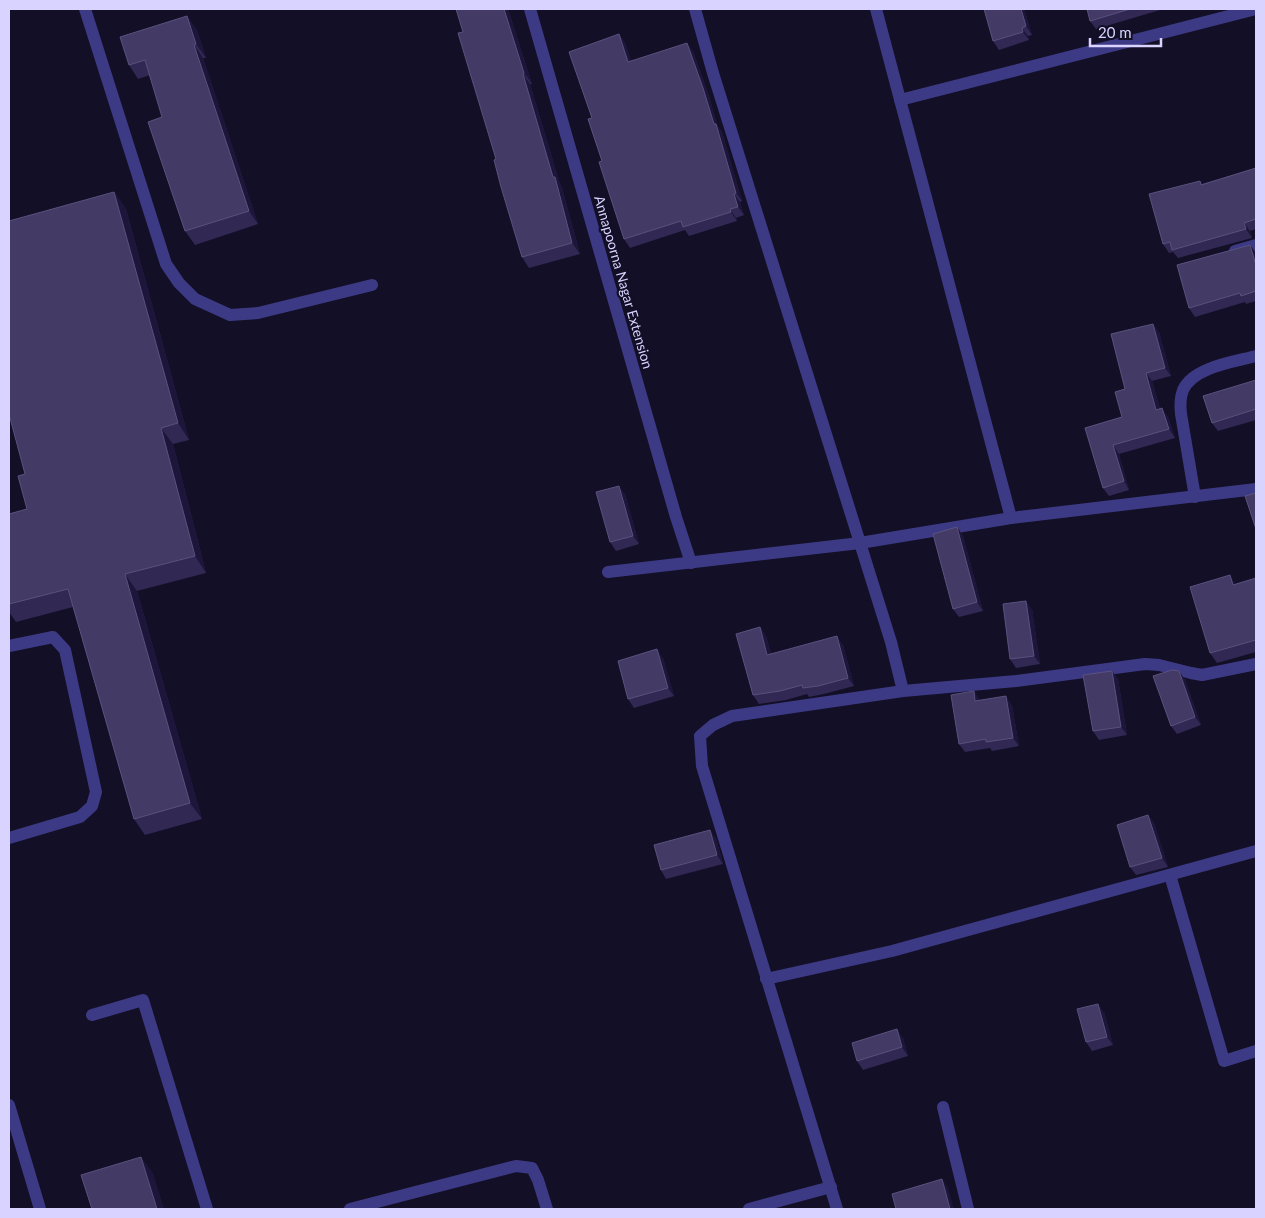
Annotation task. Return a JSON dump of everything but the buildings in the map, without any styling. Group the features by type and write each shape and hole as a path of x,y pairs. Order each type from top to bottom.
{"street":[{"path":"85,9 166,264 195,299 230,315 258,313 372,285"},
{"name":"Annapoorna Nagar Extension","path":"530,9 676,517 691,563"},
{"path":"695,9 713,73 891,642 903,691"},
{"path":"876,9 1011,518"},
{"path":"900,100 1256,9"},
{"path":"1228,253 1256,245"},
{"path":"1195,497 1180,414 1180,402 1184,389 1202,370 1256,356"},
{"path":"608,572 860,543 1011,518 1256,490"},
{"path":"9,646 53,637 66,650 96,792 92,806 80,817 9,838"},
{"path":"837,1209 702,766 700,736 713,725 732,716 903,691 1016,680 1145,664 1159,664 1191,674 1202,675 1256,664"},
{"path":"766,979 892,950 1256,851"},
{"path":"1170,875 1224,1061 1256,1051"},
{"path":"92,1015 143,1000 207,1209"},
{"path":"9,1105 39,1209"},
{"path":"943,1107 968,1209"},
{"path":"350,1209 516,1166 532,1168 538,1180 547,1209"},
{"path":"749,1209 831,1187"}]}
